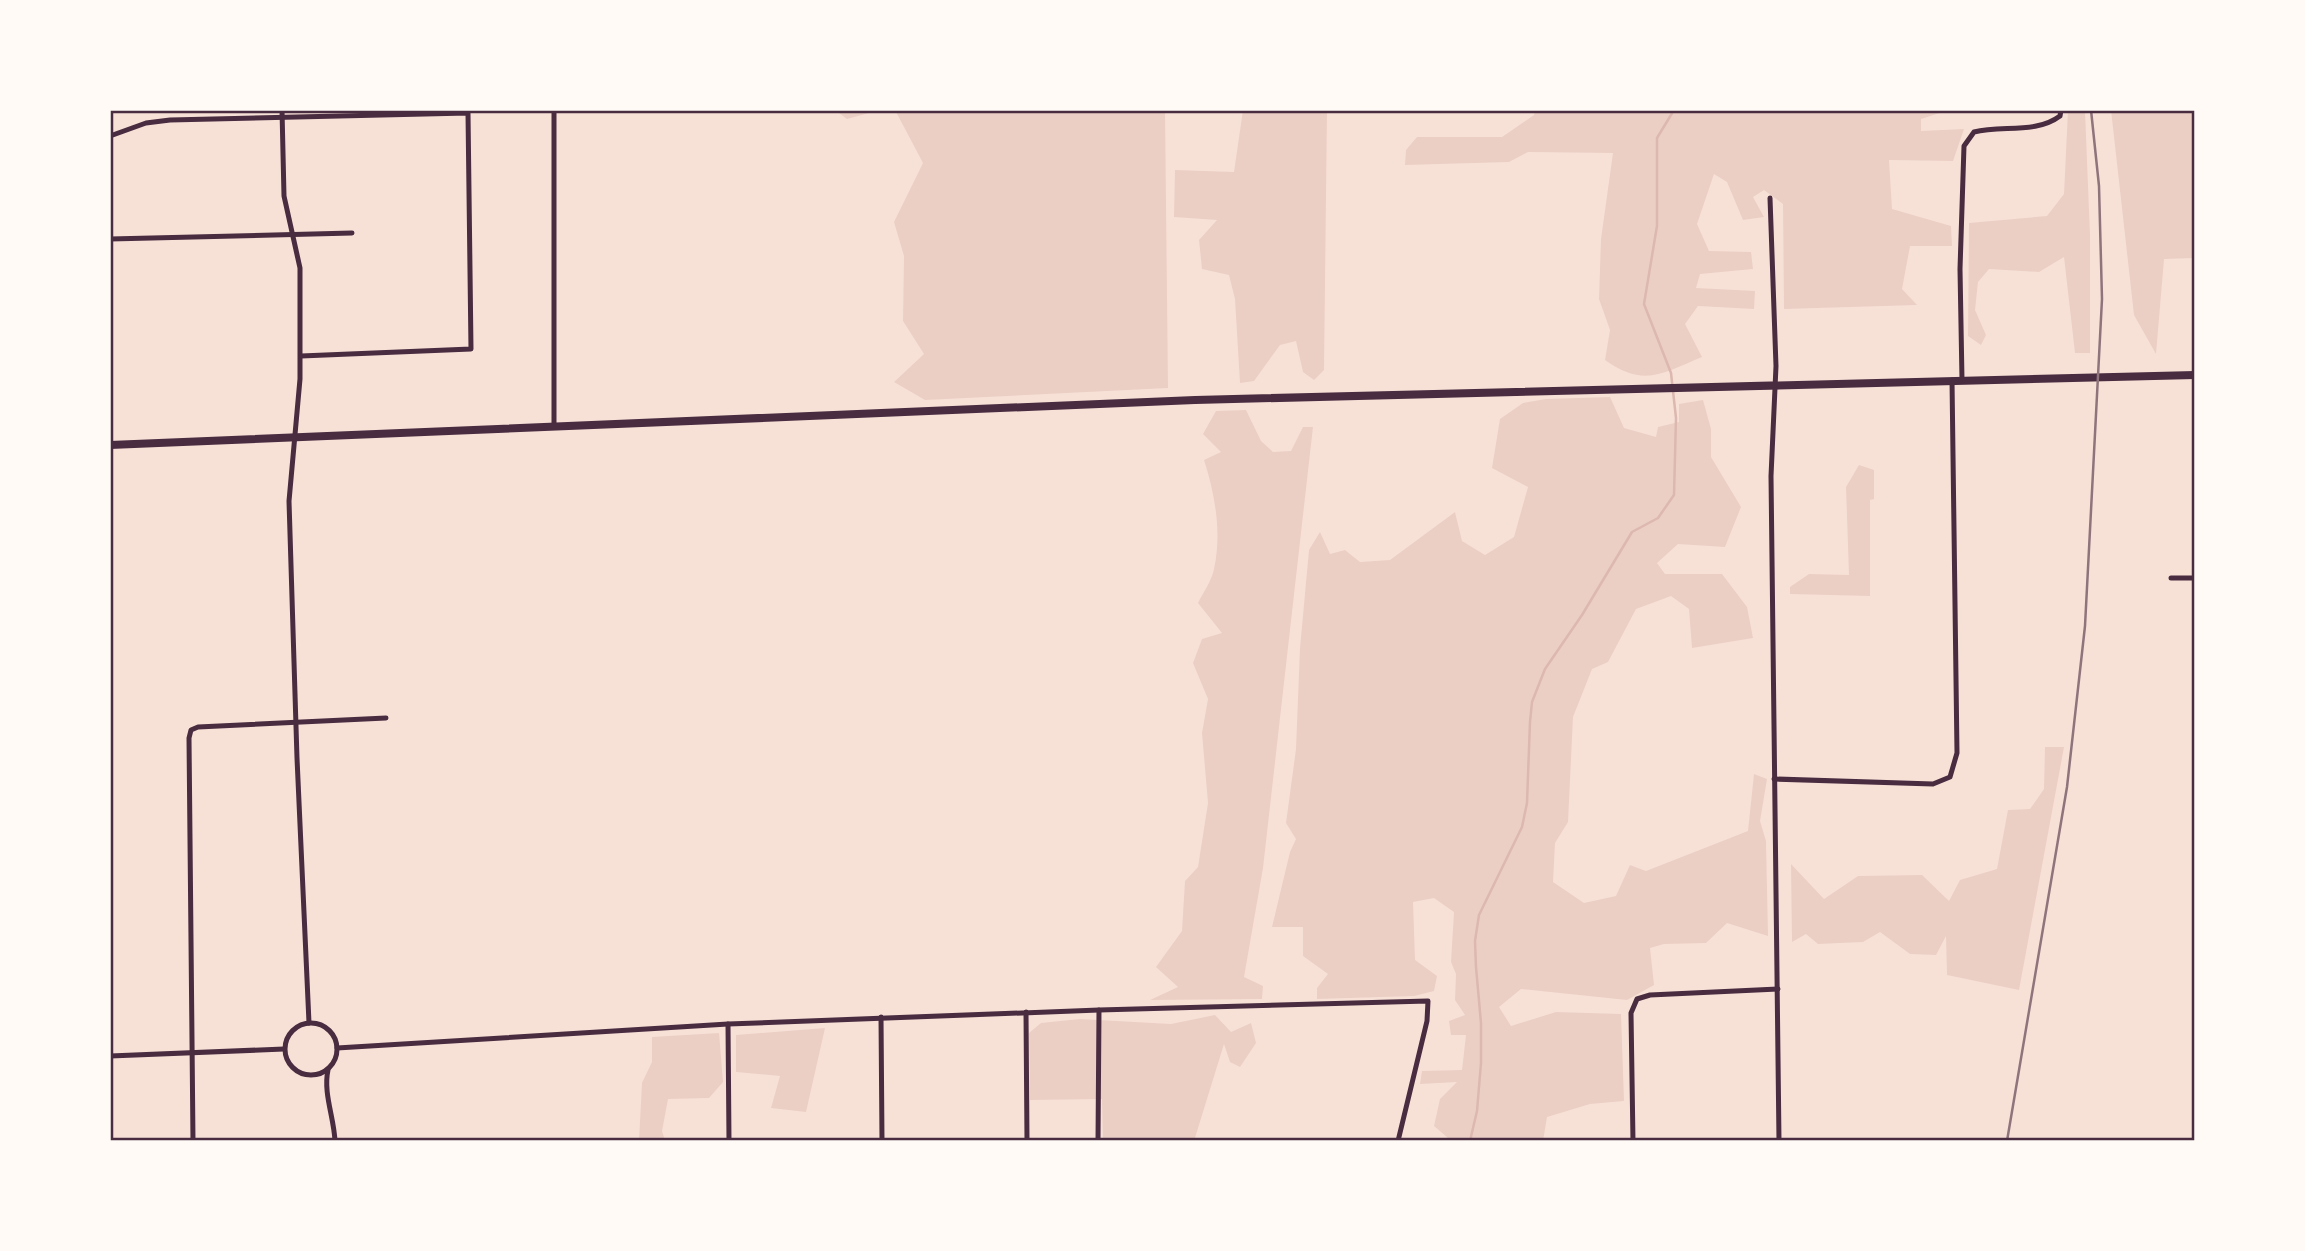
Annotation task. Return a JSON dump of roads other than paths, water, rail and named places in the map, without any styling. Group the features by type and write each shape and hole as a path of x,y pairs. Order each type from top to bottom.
{"main road":[{"path":"110,444 1195,400 2195,375"}],"street":[{"path":"554,110 554,427"},
{"path":"1962,380 1960,269 1964,146 1974,132 1988,128 2039,127 2050,124 2060,116 2061,110"},
{"path":"110,136 146,123 170,120 282,114 468,113 471,349 301,356"},
{"path":"282,114 284,196 300,268 301,356 289,500 309,1023"},
{"path":"1770,198 1775,384 1771,475 1779,1141"},
{"path":"110,239 352,233"},
{"path":"1774,779 1933,784 1950,777 1957,753 1952,380"},
{"path":"2171,578 2195,578"},
{"path":"193,1141 190,1054 191,730 198,727 386,718"},
{"path":"1633,1141 1631,1013 1637,999 1650,995 1778,989"},
{"path":"337,1048 881,1017 1428,1001 1427,1021 1398,1141"},
{"path":"1098,1141 1099,1010"},
{"path":"1026,1012 1027,1141"},
{"path":"881,1017 882,1141"},
{"path":"328,1070 313,1074 296,1070 285,1058 285,1041 290,1032 299,1025 309,1023 320,1024 334,1035 336,1057 328,1070 327,1089 334,1117 335,1141"},
{"path":"728,1024 729,1141"},
{"path":"110,1056 284,1049"}],"waterway":[{"path":"1470,1141 1477,1111 1481,1063 1475,941 1479,915 1522,827 1527,803 1532,702 1545,669 1582,615 1632,532 1658,518 1674,495 1676,418 1671,373 1644,304 1657,226 1657,138 1674,110"}],"railway":[{"path":"2007,1141 2067,787 2085,626 2102,299 2099,186 2091,110"}]}
